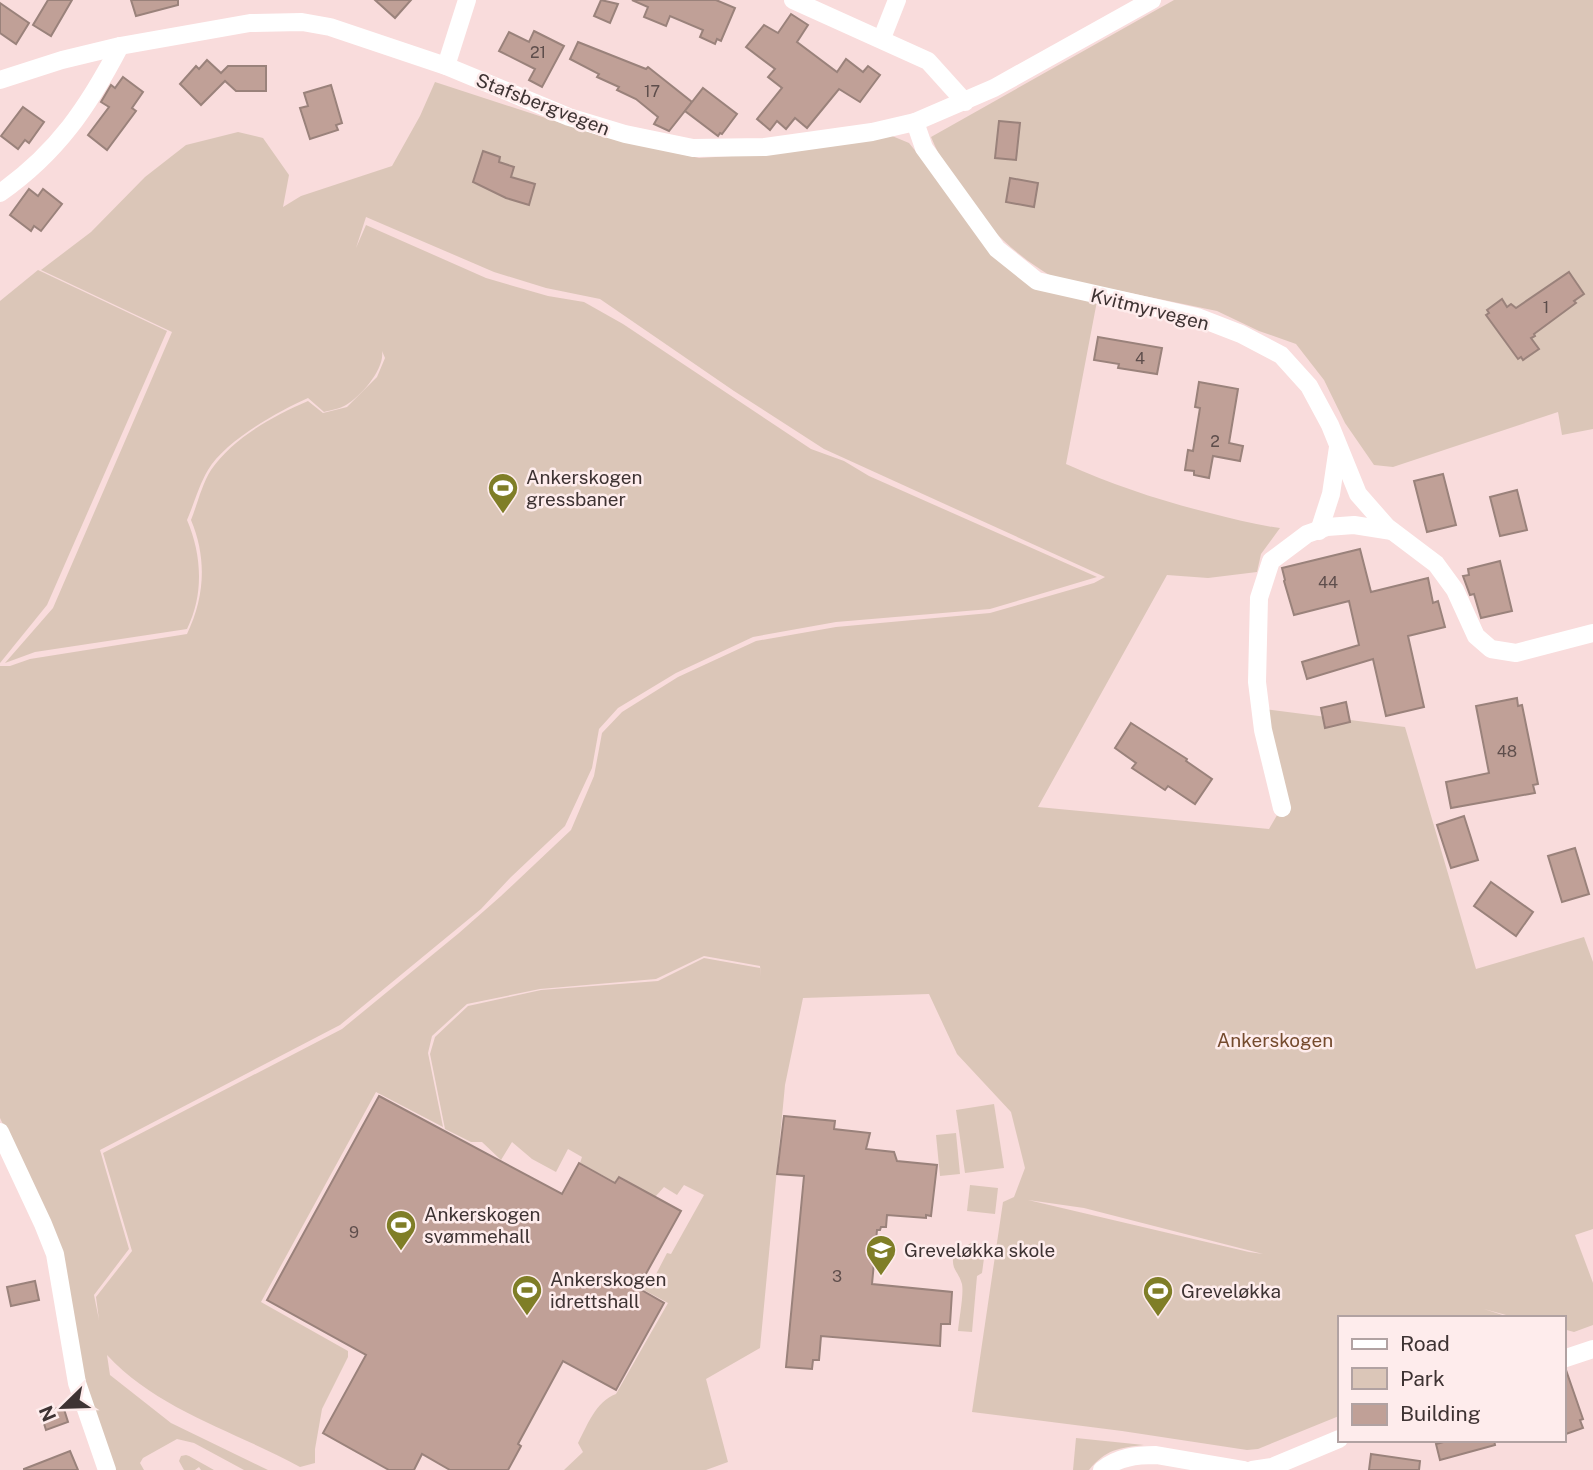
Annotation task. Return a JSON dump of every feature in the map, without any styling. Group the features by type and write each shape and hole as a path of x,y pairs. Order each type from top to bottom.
{"street":[{"path":"446,66 467,0"},
{"path":"793,0 928,61 965,102"},
{"path":"881,38 897,0"},
{"name":"Stafsbergvegen","path":"0,80 62,60 120,46 250,23 302,22 331,27 446,66 569,117 625,134 693,148 778,145 872,132 915,122 994,88 1152,0"},
{"path":"0,193 60,139 91,100 120,46"},
{"name":"Kvitmyrvegen","path":"915,122 924,148 997,249 1037,281 1198,317 1241,334 1281,355 1309,386 1330,425 1357,494 1392,531 1436,564 1455,590 1476,636 1491,649 1516,653 1593,634"},
{"path":"1319,531 1331,494 1338,447"},
{"path":"1282,808 1263,730 1256,682 1259,598 1271,561 1307,534 1327,527 1354,525 1392,531"},
{"path":"0,1132 55,1254 77,1383 107,1470"},
{"path":"1565,1358 1593,1349"},
{"path":"1252,1470 1272,1467 1338,1439"},
{"path":"1102,1470 1129,1457 1156,1455 1244,1470"}],"green space":[{"path":"1174,0 1593,0 1593,429 1562,435 1558,412 1393,467 1374,465 1345,423 1324,380 1296,344 1259,331 1217,311 1053,277 1015,251 998,235 952,178 931,137"},
{"name":"Ankerskogen","path":"435,82 604,137 699,158 765,154 885,133 909,143 1006,263 1097,301 1066,464 1119,486 1173,503 1245,522 1280,528 1261,554 1257,572 1208,578 1167,575 1038,807 1269,829 1287,798 1264,709 1405,727 1476,969 1584,937 1593,962 1593,1229 1575,1235 1593,1283 1593,1325 1574,1332 1565,1330 1565,1316 1510,1316 1484,1309 1506,1316 1338,1316 1338,1416 1258,1449 1247,1450 972,1412 1003,1202 1014,1197 1025,1168 1011,1112 957,1054 929,994 803,998 785,1085 760,1348 706,1379 728,1462 706,1470 564,1470 583,1452 578,1443 589,1422 603,1402 616,1394 668,1303 640,1288 644,1279 652,1282 704,1195 684,1185 677,1195 664,1187 655,1197 619,1176 615,1182 580,1163 582,1157 568,1149 556,1172 532,1159 512,1142 501,1160 482,1142 471,1142 445,1129 430,1054 435,1037 468,1006 541,990 658,981 704,958 760,968 761,977 760,966 704,956 656,979 540,989 467,1004 432,1036 428,1053 443,1127 376,1092 261,1302 348,1351 348,1357 322,1409 315,1463 300,1467 174,1406 150,1391 107,1355 110,1375 171,1423 268,1470 244,1470 194,1443 177,1439 143,1458 140,1463 144,1470 114,1470 87,1398 45,1215 0,1118 0,666 187,634 197,606 202,577 200,549 191,520 211,470 242,438 295,407 308,401 323,413 347,407 377,377 385,358 382,351 376,374 346,405 324,412 308,398 253,428 216,459 202,482 187,520 196,547 199,575 196,603 187,629 35,652 5,663 53,608 172,332 41,270 91,232 145,177 186,145 238,132 263,138 289,175 283,207 301,196 392,166 420,116","holes":["366,217 494,272 546,288 600,299 824,449 1105,577 1094,583 990,613 836,627 756,641 678,677 622,712 602,733 594,776 571,830 459,933 342,1029 103,1153 132,1251 96,1297 99,1320 94,1295 129,1249 100,1150 340,1025 481,909 565,826 592,768 599,729 618,708 676,673 753,637 836,622 990,609 1097,577 869,476 844,461 811,449 623,324 584,302 548,296 486,278 366,225 356,248","1028,1200 1084,1208 1263,1254"]},
{"path":"38,270 167,331 47,605 0,663 0,301"},
{"path":"994,1104 1004,1168 965,1173 956,1110"},
{"path":"956,1133 960,1174 940,1176 936,1135"},
{"path":"970,1185 998,1188 995,1214 967,1211"},
{"path":"973,1242 985,1251 982,1273 977,1276 972,1332 958,1331 962,1284 954,1266 954,1252"},
{"path":"1076,1438 1144,1445 1107,1454 1089,1470 1073,1470"},
{"path":"186,1455 214,1470 201,1470 199,1467 195,1470 184,1470 179,1461 181,1456"}],"building":[{"path":"48,0 72,0 51,36 33,25"},
{"path":"131,0 178,0 178,5 136,16"},
{"path":"375,0 411,0 395,18"},
{"path":"601,0 618,4 610,23 594,16"},
{"path":"632,0 716,0 735,8 721,41 717,39 715,44 700,37 703,30 670,16 666,26 644,17 648,7"},
{"path":"0,3 29,23 16,44 0,33"},
{"path":"791,14 808,25 797,42 837,72 846,59 863,72 868,66 880,75 860,102 839,89 807,128 795,118 786,129 777,121 770,130 757,119 782,88 768,77 775,69 746,47 764,25 778,33"},
{"path":"534,31 564,46 542,87 529,80 535,69 499,51 509,32 529,42"},
{"path":"578,42 646,69 648,67 692,102 669,131 654,124 658,117 636,99 597,77 599,74 570,59"},
{"path":"207,60 221,73 228,66 266,66 266,91 236,91 225,81 201,105 180,84 196,66 199,69"},
{"path":"123,77 143,92 132,108 136,111 107,150 88,135 109,107 101,102 111,85 115,88"},
{"path":"331,85 342,123 336,125 338,130 310,139 300,108 308,106 304,93"},
{"path":"703,88 737,114 718,136 685,111"},
{"path":"23,107 44,122 29,143 25,140 18,149 1,136"},
{"path":"999,121 1020,123 1016,160 995,158"},
{"path":"483,151 500,157 499,162 514,167 511,177 535,184 529,205 506,198 473,182"},
{"path":"1010,178 1038,183 1034,207 1006,202"},
{"path":"29,189 38,196 43,189 62,204 41,231 34,226 31,231 10,215"},
{"path":"1569,272 1584,294 1534,334 1531,338 1539,349 1523,360 1521,357 1518,359 1486,315 1489,313 1487,310 1502,299 1507,307 1511,304 1516,308"},
{"path":"1098,337 1162,348 1157,374 1118,368 1119,364 1094,360"},
{"path":"1199,382 1238,389 1229,443 1243,446 1240,461 1213,456 1209,478 1185,470 1188,450 1193,451 1200,408 1195,407"},
{"path":"1443,474 1456,525 1427,532 1414,481"},
{"path":"1517,490 1527,530 1500,536 1490,497"},
{"path":"1360,549 1371,592 1428,578 1433,603 1438,601 1445,627 1408,636 1424,707 1386,716 1373,659 1307,679 1302,662 1359,645 1349,601 1294,615 1282,568"},
{"path":"1500,561 1512,611 1481,618 1474,594 1470,595 1463,576 1469,575 1468,569"},
{"path":"1517,698 1518,706 1522,705 1538,784 1533,785 1535,793 1451,808 1446,782 1489,773 1476,706"},
{"path":"1346,702 1350,722 1325,728 1321,708"},
{"path":"1131,723 1187,759 1186,761 1212,779 1195,804 1168,786 1165,790 1132,768 1136,763 1115,748"},
{"path":"1464,816 1478,860 1451,868 1437,825"},
{"path":"1575,848 1589,894 1562,902 1548,856"},
{"path":"1491,882 1533,912 1516,936 1474,906"},
{"name":"Ankerskogen svømmehall","path":"379,1096 562,1194 579,1163 615,1183 619,1177 681,1211 638,1288 664,1303 616,1390 563,1361 518,1444 521,1446 508,1470 450,1470 422,1454 414,1470 389,1470 323,1433 366,1355 267,1300"},
{"path":"784,1116 835,1121 834,1129 870,1133 866,1149 894,1152 897,1161 937,1165 931,1216 926,1215 926,1218 887,1215 886,1227 877,1230 872,1284 952,1292 950,1324 941,1324 940,1346 821,1336 819,1360 813,1360 812,1369 786,1367 804,1176 777,1174"},
{"path":"35,1281 39,1300 11,1306 7,1287"},
{"path":"1565,1370 1583,1419 1580,1420 1583,1428 1565,1434"},
{"path":"63,1406 68,1422 46,1430 41,1414"},
{"path":"1494,1442 1495,1445 1440,1460 1436,1444"},
{"path":"70,1451 78,1470 24,1470 24,1469"},
{"path":"1371,1454 1420,1461 1419,1470 1369,1470"}],"place":[{"name":"Ankerskogen gressbaner","path":"503,515"},
{"name":"Ankerskogen svømmehall","path":"401,1252"},
{"name":"Greveløkka skole","path":"881,1277"},
{"name":"Ankerskogen idrettshall","path":"527,1317"},
{"name":"Greveløkka","path":"1158,1318"}]}
